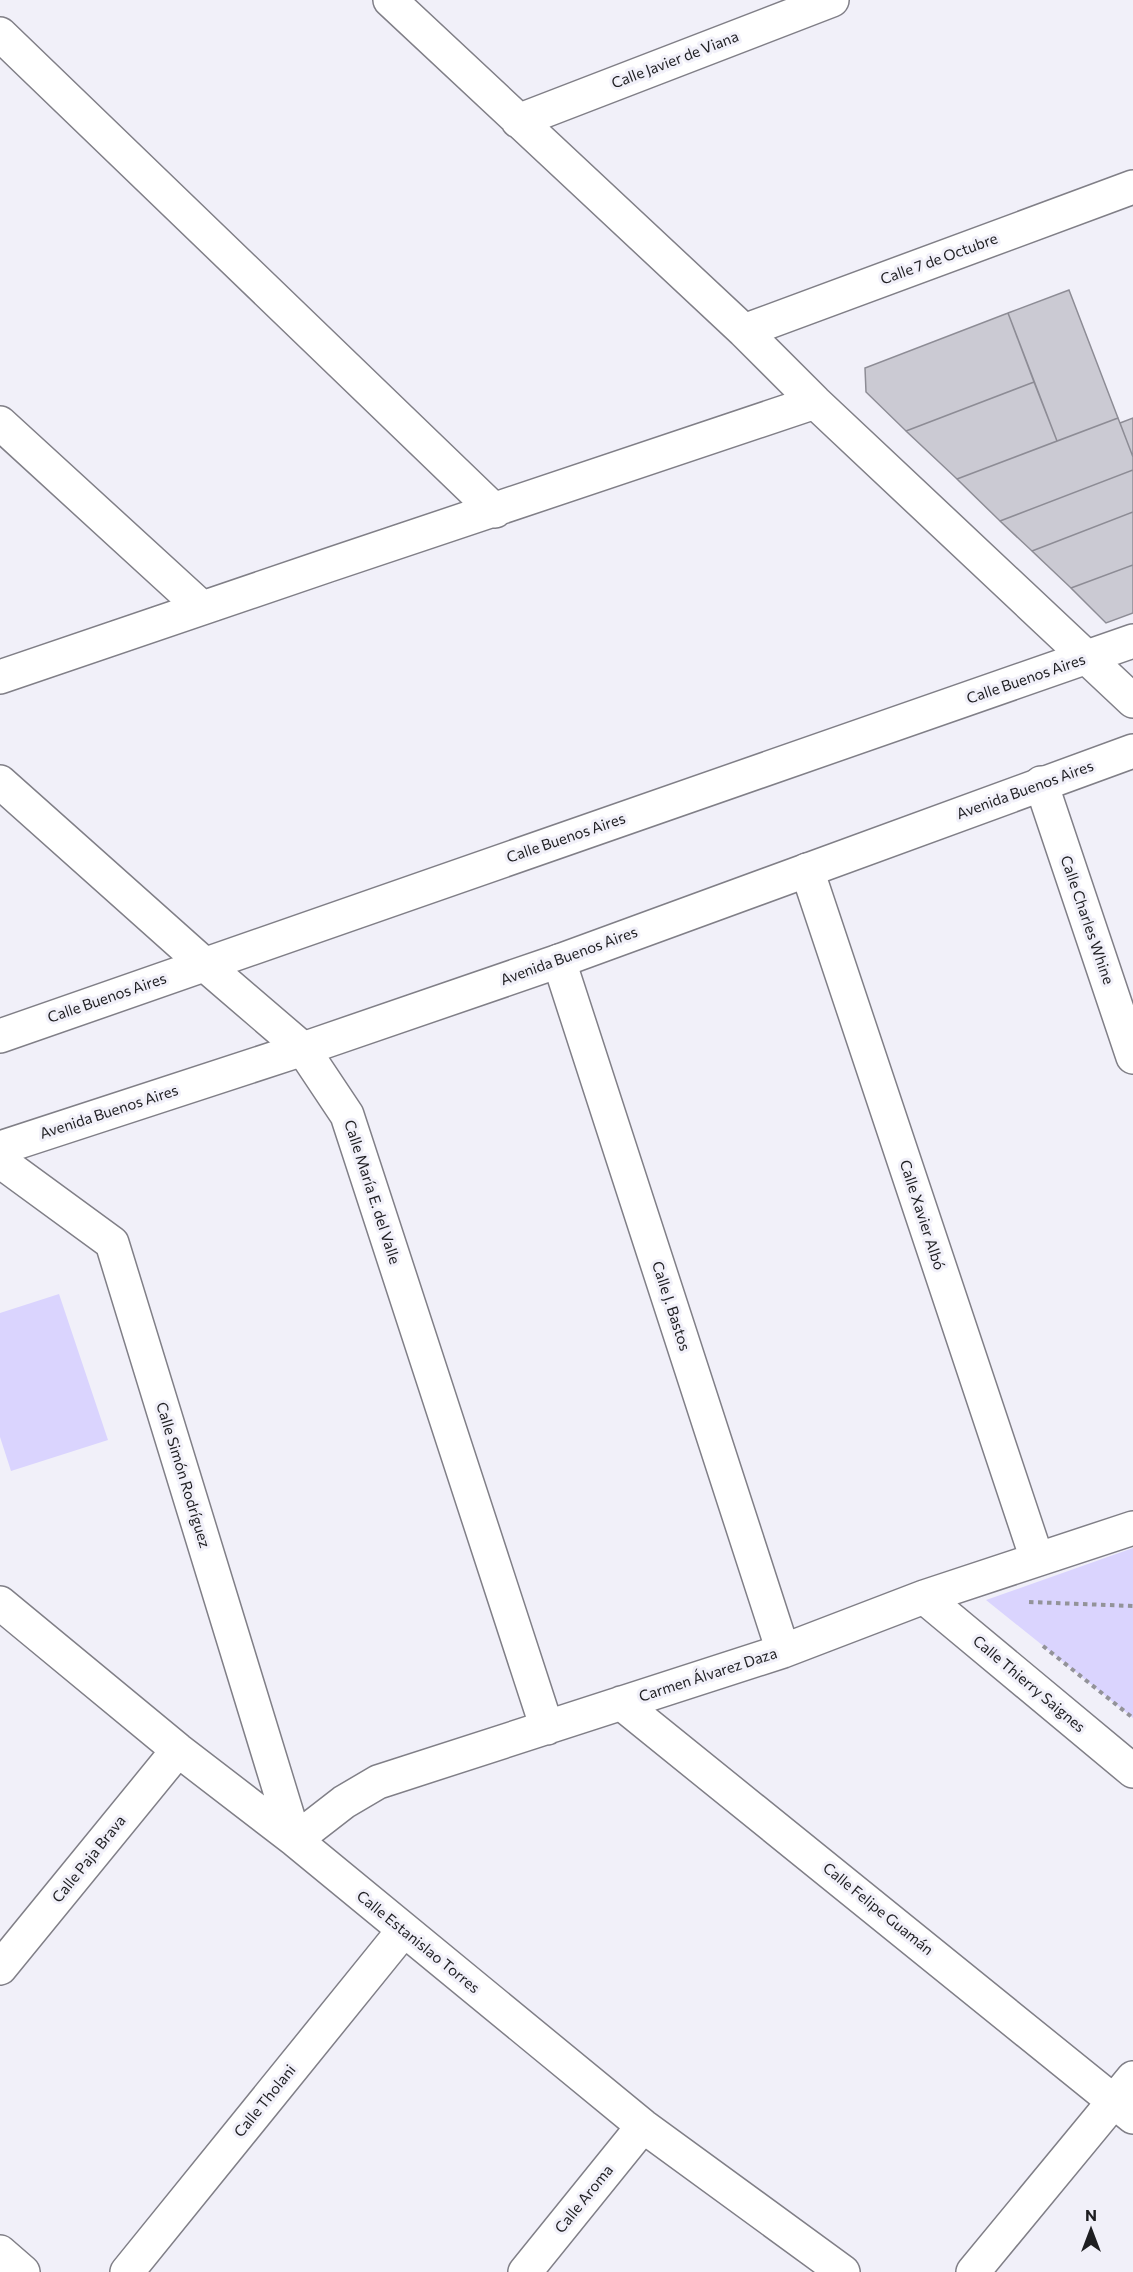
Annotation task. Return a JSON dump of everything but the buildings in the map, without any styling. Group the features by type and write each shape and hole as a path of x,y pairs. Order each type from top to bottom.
{"main road":[{"path":"390,0 744,331 815,402 1085,659 1133,701"},
{"name":"Calle Javier de Viana","path":"518,121 832,0"},
{"path":"0,34 495,511"},
{"name":"Calle 7 de Octubre","path":"744,331 1133,187"},
{"path":"0,677 201,607 495,511 815,402"},
{"path":"0,423 201,607"},
{"name":"Calle Buenos Aires","path":"0,1036 1133,641"},
{"name":"Avenida Buenos Aires","path":"0,1148 303,1049 559,961 1133,751"},
{"name":"Calle María E. del Valle","path":"0,782 303,1049 347,1115 547,1728"},
{"name":"Calle Charles Whine","path":"1041,783 1133,1057"},
{"name":"Calle Xavier Albó","path":"807,870 1037,1559"},
{"name":"Calle J. Bastos","path":"559,961 783,1651"},
{"name":"Calle Simón Rodríguez","path":"0,1161 112,1243 295,1840"},
{"name":"Carmen Álvarez Daza","path":"295,1840 344,1802 378,1782 783,1651 924,1597 1133,1528"},
{"name":"Calle Thierry Saignes","path":"924,1597 1133,1771"},
{"name":"Calle Estanislao Torres","path":"0,1603 178,1750 295,1840 643,2126 843,2272"},
{"name":"Calle Felipe Guamán","path":"621,1703 1127,2099"},
{"name":"Calle Paja Brava","path":"0,1968 178,1750"},
{"name":"Calle Tholani","path":"127,2272 403,1930"},
{"path":"973,2272 1127,2099"},
{"name":"Calle Aroma","path":"525,2272 643,2126"},
{"path":"0,2252 23,2272"}],"path":[{"path":"1020,1602 1133,1606"},
{"path":"1041,1645 1133,1718"}],"shaded area":[{"path":"59,1294 108,1440 11,1471 0,1437 0,1313"},
{"path":"1133,1548 1133,1718 986,1600"}]}
